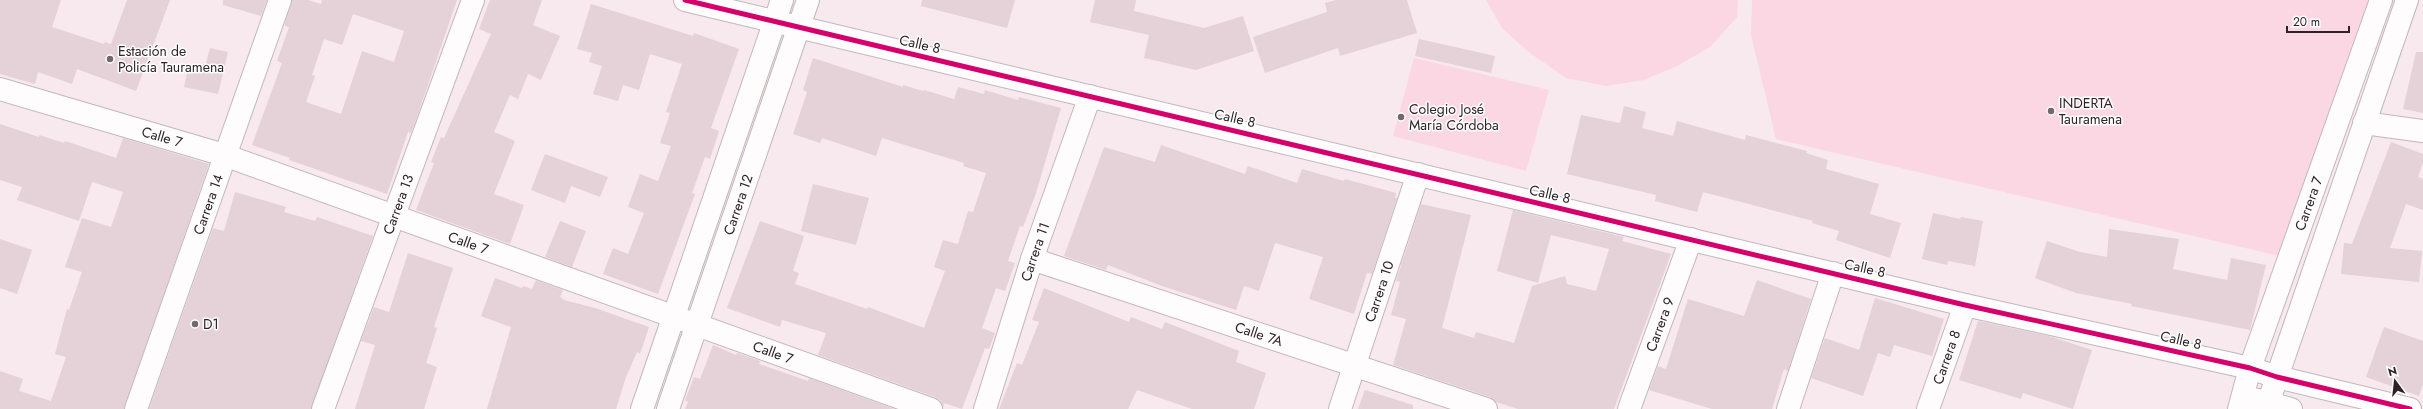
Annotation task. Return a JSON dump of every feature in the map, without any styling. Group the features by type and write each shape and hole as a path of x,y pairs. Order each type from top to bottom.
{"street":[{"name":"Carrera 14","path":"136,409 224,155 280,0"},
{"name":"Carrera 13","path":"323,409 395,217 473,0"},
{"name":"Calle 8","path":"685,0 1965,305 2250,368 2277,377 2410,409"},
{"name":"Carrera 12","path":"642,409 782,0"},
{"name":"Carrera 12","path":"668,409 808,0"},
{"name":"Carrera 7","path":"2242,402 2250,368 2381,0"},
{"name":"Carrera 7","path":"2267,406 2407,0"},
{"name":"Calle 7","path":"0,89 224,155 931,409"},
{"name":"Carrera 11","path":"985,409 1032,259 1090,96"},
{"path":"2364,123 2423,131"},
{"name":"Carrera 10","path":"1340,409 1418,174"},
{"name":"Carrera 9","path":"1629,409 1691,240"},
{"name":"Calle 7A","path":"1032,259 1486,409"},
{"path":"1788,409 1833,273"},
{"name":"Carrera 8","path":"1928,409 1965,305"},
{"path":"2242,402 2291,409"}],"shaded area":[{"path":"1486,0 1738,0 1737,17 1710,47 1677,66 1644,80 1606,86 1566,78 1530,53 1502,28"},
{"name":"INDERTA Tauramena","path":"1752,0 2373,0 2280,256 1776,139 1751,35"},
{"path":"1414,58 1549,90 1526,171 1393,136"}],"building":[{"path":"0,0 61,0 52,27 104,44 105,42 111,44 127,0 170,0 136,91 77,69 72,84 38,72 35,84 0,74"},
{"path":"223,0 267,0 261,16 223,5"},
{"path":"292,0 308,0 321,4 322,0 457,0 419,111 411,133 408,132 387,194 289,160 290,158 252,145 282,63 277,61 289,27 285,26","holes":["353,14 404,31 394,62 362,51 341,114 306,102 315,76 312,75 324,39 342,45"]},
{"path":"490,0 542,0 533,25 560,36 541,80 528,74 518,99 510,95 494,132 515,141 494,194 524,205 510,244 416,210 434,163 431,162 441,137 444,138 491,34 479,29"},
{"path":"922,0 1015,0 1007,28 921,6"},
{"path":"1095,0 1136,0 1134,11 1204,28 1243,16 1254,51 1196,70 1144,58 1149,35 1090,22"},
{"path":"1336,0 1407,0 1417,33 1340,56 1338,48 1265,73 1253,37 1327,12 1325,3"},
{"path":"591,4 693,36 694,33 739,49 711,128 719,131 710,159 705,157 692,193 695,194 658,294 603,274 613,248 628,254 644,213 628,207 640,174 658,181 671,146 660,143 670,113 666,112 682,64 650,54 639,90 623,85 618,101 593,94 602,66 589,62 592,53 577,49"},
{"path":"1419,39 1495,56 1491,73 1415,56"},
{"path":"210,48 228,52 218,94 184,87 188,68 204,71"},
{"path":"2416,52 2423,52 2423,113 2403,109"},
{"path":"813,58 903,87 903,85 954,99 958,87 984,94 985,90 1018,100 1019,97 1061,108 1036,193 1023,227 1020,226 1008,261 1015,263 1005,291 996,288 982,328 995,333 989,349 985,348 962,409 944,403 943,409 941,401 935,397 818,355 826,333 782,320 780,327 727,308 760,221 804,236 793,271 799,273 795,284 867,309 868,307 924,328 945,271 934,267 943,240 958,244 968,211 973,212 986,173 963,166 964,163 882,138 876,156 822,138 820,143 793,134 807,92 803,90"},
{"path":"1624,106 1646,112 1642,128 1673,136 1677,121 1745,140 1746,135 1807,151 1806,153 1828,160 1826,169 1879,184 1870,214 1901,223 1890,258 1836,240 1839,231 1812,223 1813,221 1703,192 1697,212 1655,201 1656,195 1567,174 1581,115 1620,123"},
{"path":"0,124 39,137 39,135 64,143 65,141 116,158 123,138 209,164 124,409 0,409 0,371 23,379 19,391 51,401 66,357 55,354 67,309 69,310 82,272 65,267 82,218 111,227 123,192 92,182 79,221 17,200 22,187 0,180"},
{"path":"2391,142 2423,154 2423,162 2418,177 2423,179 2423,210 2406,204 2390,248 2422,251 2419,282 2341,274 2344,243 2352,244"},
{"path":"1161,145 1245,174 1248,166 1297,183 1302,169 1344,181 1345,179 1396,193 1395,198 1397,198 1372,274 1367,273 1354,314 1309,299 1323,257 1275,243 1259,291 1244,286 1236,310 1162,286 1108,265 1106,270 1064,256 1104,147 1155,162"},
{"path":"545,154 608,177 600,197 571,186 565,203 531,190"},
{"path":"813,184 869,198 856,245 801,231"},
{"path":"235,192 286,207 284,212 315,221 317,217 373,236 311,409 149,409 213,228 224,231"},
{"path":"1421,204 1471,215 1442,328 1474,338 1476,332 1514,343 1532,286 1565,276 1567,284 1596,291 1609,249 1551,235 1538,283 1497,271 1513,210 1624,237 1622,241 1671,254 1614,409 1518,409 1496,402 1490,397 1393,365 1406,319 1391,315 1400,282 1396,281"},
{"path":"1933,213 1960,219 1961,217 1983,221 1975,266 1948,261 1947,265 1922,259"},
{"path":"560,221 586,231 572,267 545,257"},
{"path":"2109,229 2179,239 2173,269 2227,280 2231,258 2266,265 2250,330 2131,306 2132,304 2076,293 2035,278 2047,241 2080,252 2107,257"},
{"path":"0,239 32,250 17,294 0,288"},
{"path":"408,253 453,268 434,327 437,328 426,363 437,367 424,409 355,409 375,345 361,341 374,307 389,312"},
{"path":"495,278 522,288 523,286 532,289 536,280 563,290 560,297 564,300 595,308 649,327 640,354 637,352 626,377 616,409 487,409 511,327 481,316"},
{"path":"1757,280 1811,299 1788,371 1784,369 1772,409 1712,409 1649,390 1658,366 1666,369 1688,299 1744,316"},
{"path":"1044,288 1129,322 1131,317 1162,329 1165,322 1239,351 1236,362 1266,373 1254,409 1192,409 1137,390 1128,409 999,409 1017,363 1022,365 1039,322 1032,320"},
{"path":"1875,298 1944,319 1932,356 1894,345 1890,357 1878,353 1863,396 1811,378 1825,338 1859,350"},
{"path":"1978,321 2049,336 2092,350 2073,409 2023,393 2021,399 1959,380"},
{"path":"2384,327 2423,341 2423,384 2419,396 2366,377"},
{"path":"713,345 736,355 737,353 760,361 759,364 808,381 809,378 894,409 685,409 688,402 685,400 694,377 700,379"},
{"path":"1365,390 1413,405 1413,409 1358,409"}],"cycle path":[{"path":"685,0 1965,305 2250,368 2277,377 2410,409"}],"place":[{"name":"Estación de Policía Tauramena","path":"110,59"},
{"name":"INDERTA Tauramena","path":"2051,111"},
{"name":"Colegio José María Córdoba","path":"1401,117"},
{"name":"D1","path":"195,324"}]}
